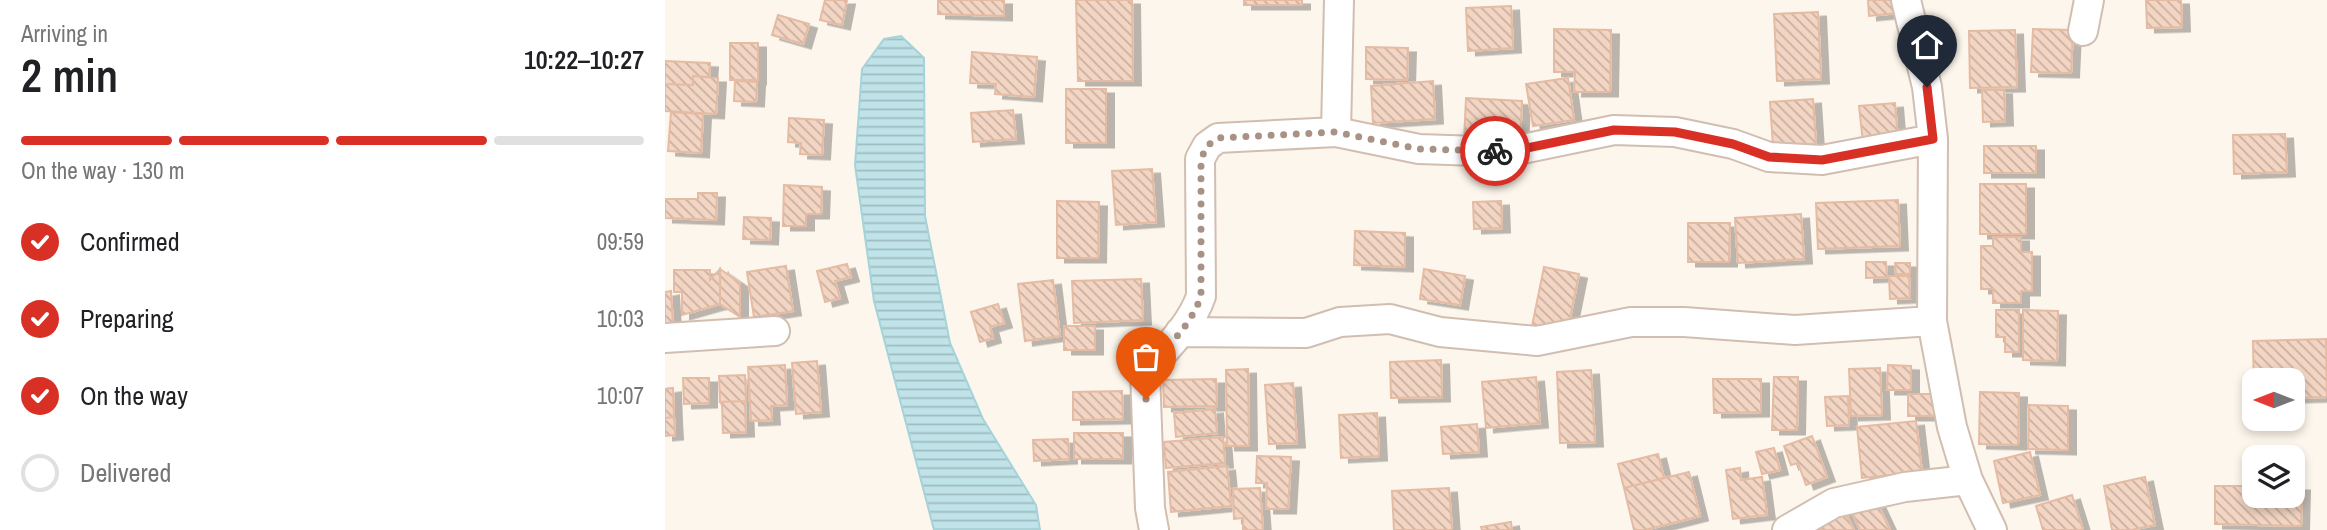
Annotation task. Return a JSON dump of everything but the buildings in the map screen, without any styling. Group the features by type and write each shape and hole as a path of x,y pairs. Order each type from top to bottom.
{"street":[{"path":"1336,132 1339,0"},
{"path":"1906,0 1927,87 1933,139 1932,321 1952,427 1968,480 1991,530"},
{"path":"2083,31 2089,0"},
{"path":"1154,530 1150,508 1145,372 1196,311 1201,296 1201,159 1207,146 1218,138 1336,132 1419,149 1508,152 1614,130 1675,132 1733,144 1769,157 1822,160 1933,139"},
{"path":"1180,332 1306,333 1339,322 1390,319 1440,332 1537,341 1631,322 1684,322 1794,330 1932,321"},
{"path":"665,338 775,331"},
{"path":"1787,530 1834,503 1905,487 1968,480"}],"water":[{"path":"901,36 924,58 925,216 950,343 983,419 1036,505 1040,530 934,530 874,301 855,165 862,69 884,39"}],"way so far":[{"path":"1146,399 1145,372 1196,311 1201,296 1201,159 1207,146 1218,138 1336,132 1419,149 1495,151"}],"route":[{"path":"1495,151 1508,152 1614,130 1675,132 1733,144 1769,157 1822,160 1933,139 1927,87"}]}
